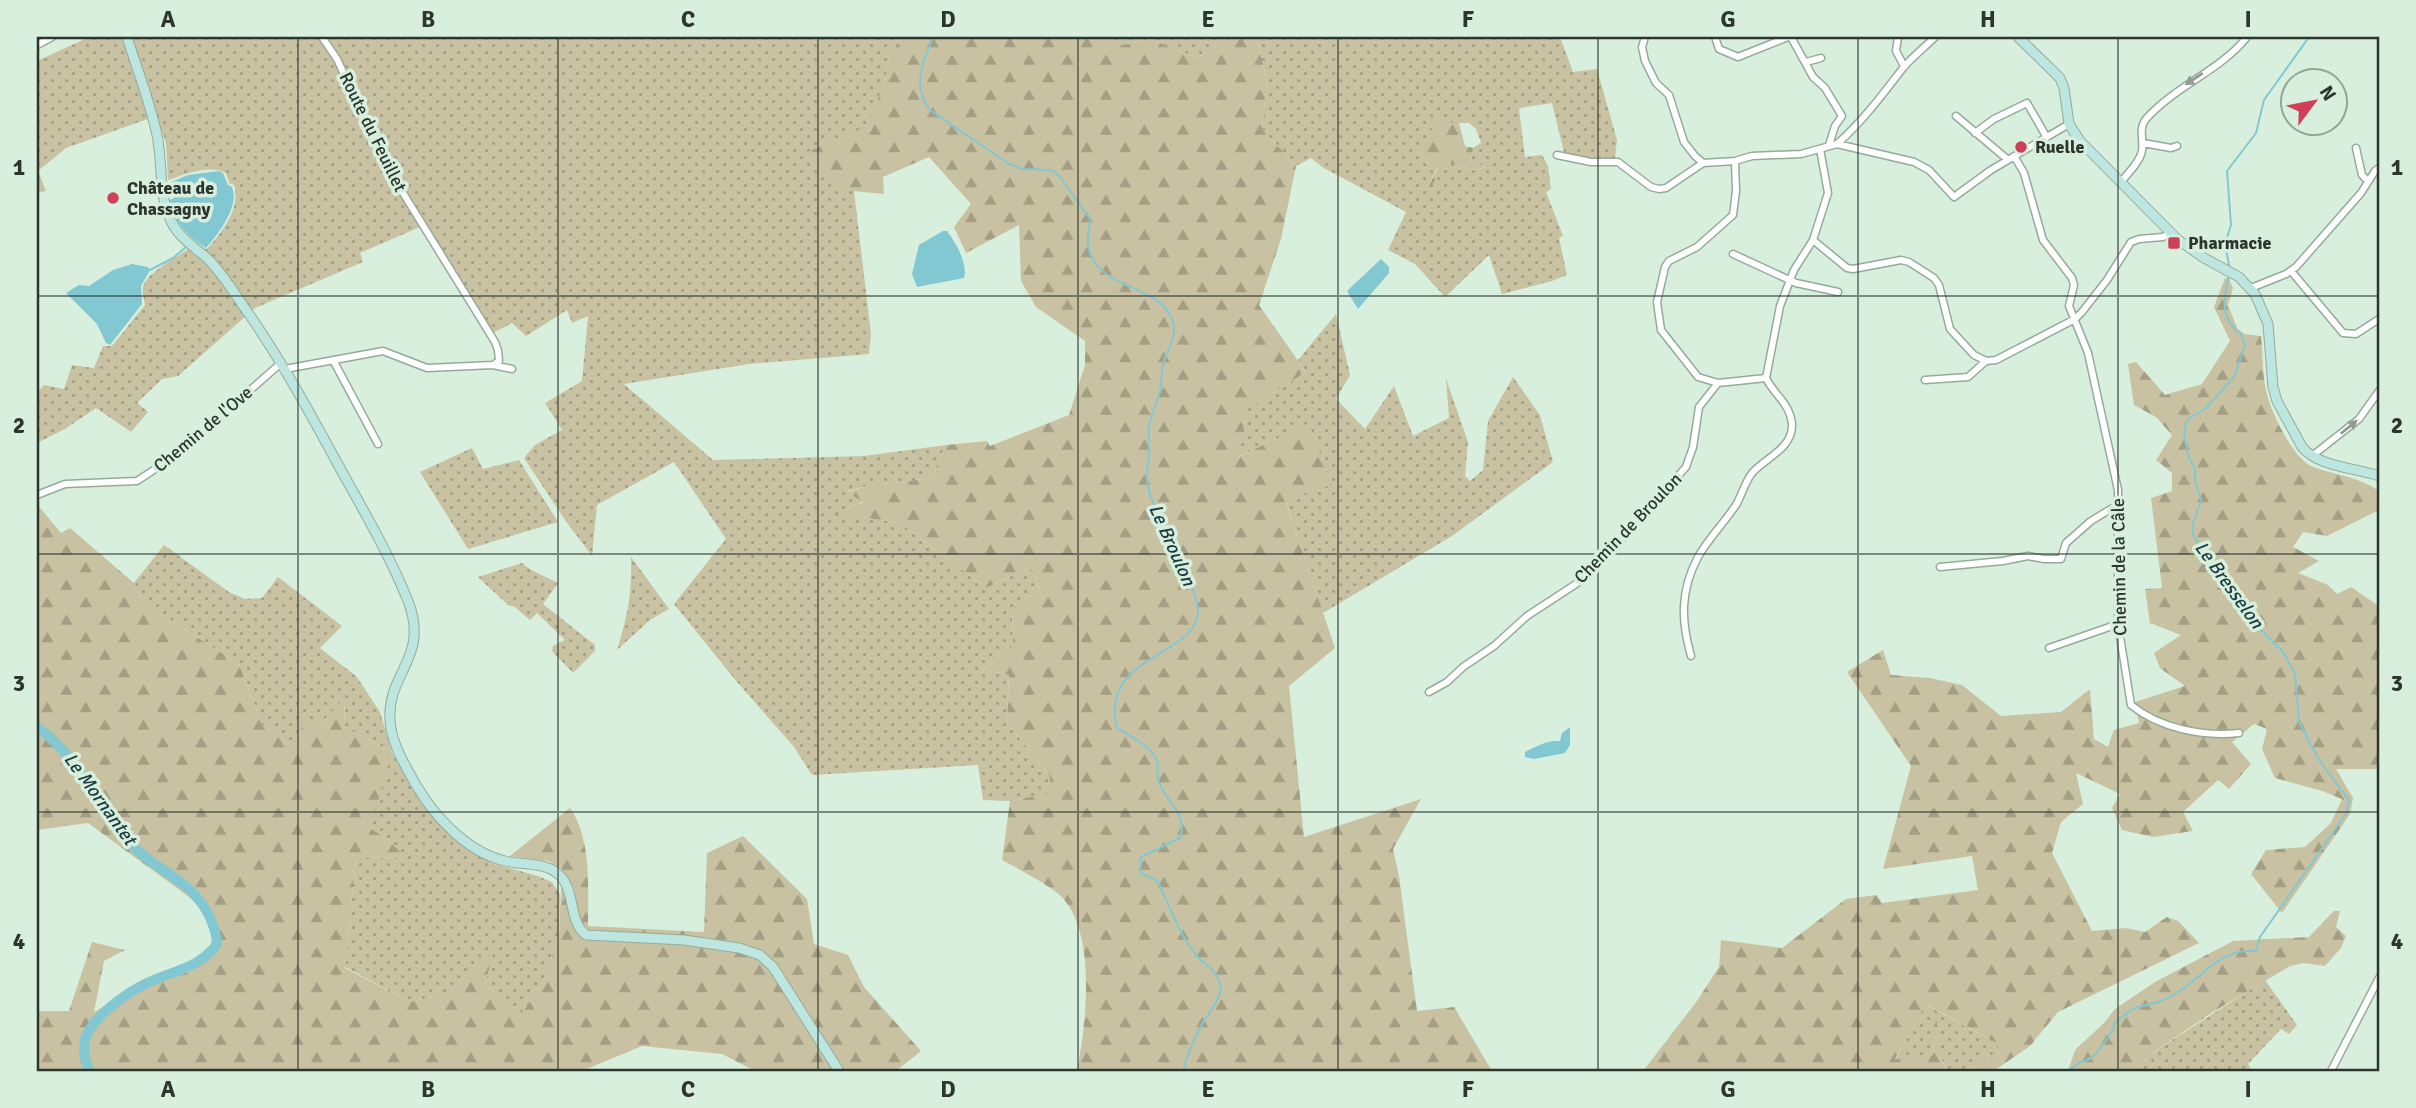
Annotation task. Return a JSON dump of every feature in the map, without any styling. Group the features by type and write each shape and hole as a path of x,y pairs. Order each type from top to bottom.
{"street":[{"path":"37,44 52,37"},
{"path":"127,37 158,137 164,199 171,221 184,239 220,273 283,366 371,525 413,616 415,637 410,657 393,695 390,721 396,747 428,803 448,825 479,851 506,861 545,867 560,875 570,891 578,924 586,934 684,940 739,948 760,955 780,977 839,1071"},
{"name":"Route du Feuillet","path":"322,37 337,59 387,167 485,323 499,350"},
{"path":"1645,37 1642,47 1645,61 1656,83 1669,95 1684,142 1703,163"},
{"path":"1714,37 1719,49 1738,57 1790,37 1813,77 1825,88 1842,117 1835,126 1833,144"},
{"path":"1898,37 1896,51 1904,66"},
{"path":"1557,155 1591,162 1618,162 1651,187 1659,189 1666,188 1703,163 1735,161 1752,156 1801,154 1820,149 1833,144 1859,124 1904,66 1935,37"},
{"path":"2018,37 2060,78 2069,124 2080,141 2170,233 2251,288 2268,324 2273,387 2277,401 2295,437 2307,453 2379,476"},
{"path":"2121,181 2139,159 2145,121 2179,89 2221,61 2247,37"},
{"path":"1806,62 1821,58"},
{"path":"1975,133 1994,119 2027,103 2046,136"},
{"path":"1956,116 2011,158"},
{"path":"1833,144 1914,162 1929,170 1954,197 2011,158 2069,124"},
{"path":"2143,143 2171,148 2177,146"},
{"path":"2356,148 2362,175 2368,181"},
{"path":"1691,656 1682,611 1698,557 1736,505 1753,472 1782,448 1790,435 1792,425 1787,404 1771,389 1766,378 1774,328 1789,280 1813,240 1828,192 1820,149"},
{"name":"Chemin de la Câle","path":"2011,158 2024,173 2043,240 2072,278 2074,285 2069,306 2088,353 2119,504 2118,624 2131,705 2151,719 2189,730 2224,735 2239,733"},
{"path":"1735,161 1736,191 1733,215 1698,247 1669,261 1665,267 1657,302 1663,335 1698,377 1718,383 1766,378"},
{"path":"2251,288 2291,271 2361,193 2379,167"},
{"path":"1813,240 1847,268 1901,260 1934,278 1939,285 1950,329 1974,355 1986,361 1996,360 2075,318 2107,280 2131,242 2163,237 2170,233"},
{"path":"1733,254 1789,280 1838,292"},
{"path":"2291,271 2343,333 2356,334 2379,318"},
{"path":"283,366 383,351 427,368 494,365 512,369 499,350"},
{"path":"494,365 499,361 499,350"},
{"path":"333,360 378,444"},
{"path":"1925,380 1968,377 1986,361"},
{"name":"Chemin de l'Ove","path":"37,495 65,484 137,481 178,454 283,366"},
{"name":"Chemin de Broulon","path":"1429,692 1447,682 1527,616 1576,584 1614,548 1686,467 1693,447 1699,407 1718,383"},
{"path":"2312,456 2359,419 2379,391"},
{"path":"1940,567 2028,556 2061,559 2066,542 2091,521 2119,504"},
{"path":"2049,648 2118,624"},
{"path":"2331,1071 2379,978"}],"green space":[{"path":"89,37 901,37 890,55 885,82 842,190 854,191 871,334 869,354 749,364 624,384 713,460 864,456 946,445 931,478 847,491 865,501 835,513 900,523 986,588 1031,566 1040,590 1012,608 1013,646 983,670 1009,675 1007,723 1049,774 1053,793 1010,801 983,800 978,765 812,775 794,747 674,604 726,539 674,462 597,505 592,556 524,458 535,445 562,430 545,403 582,381 588,316 572,323 567,310 526,336 512,323 493,333 427,224 360,253 363,262 255,308 178,376 162,379 137,403 148,412 131,432 96,408 65,429 37,443 37,393 44,385 64,389 72,365 94,368 103,346 112,346 145,305 143,287 150,276 188,249 207,249 229,220 235,203 234,185 229,183 226,173 219,170 197,171 168,180 166,143 156,116 66,148 38,171 46,191 37,193 37,61"},
{"path":"901,37 1105,37 1114,47 1150,39 1197,58 1234,37 1257,37 1267,82 1262,129 1296,166 1281,239 1259,305 1306,372 1247,409 1238,457 1309,423 1332,485 1285,500 1335,648 1289,686 1304,837 1421,799 1393,849 1417,1011 1454,1007 1492,1071 1077,1071 1086,981 1080,934 1073,913 1057,892 1002,860 1010,801 1052,793 1049,774 1007,723 1009,675 983,670 1013,646 1012,608 1040,590 1031,566 986,588 900,523 834,513 864,502 846,492 868,486 931,478 946,445 987,441 990,446 1069,415 1085,365 1085,341 1036,307 1021,281 1019,225 966,253 954,227 971,204 929,157 883,177 884,194 842,190 805,153 866,127 885,82 890,55"},
{"path":"1105,37 1234,37 1197,58 1150,39 1114,47"},
{"path":"1257,37 1560,37 1573,72 1597,69 1617,140 1615,158 1590,158 1564,152 1552,103 1519,108 1525,157 1542,155 1548,166 1551,189 1546,192 1563,236 1559,238 1567,275 1502,294 1489,255 1445,297 1415,264 1388,250 1406,212 1322,167 1311,158 1296,166 1262,129 1267,82","holes":["1473,118 1469,123 1476,129 1481,143 1473,148 1471,162 1487,167 1475,170 1449,163 1427,188 1438,167 1426,163 1416,154 1422,153 1440,120 1444,129"]},
{"path":"1474,117 1469,123 1459,123 1465,146 1473,148 1471,162 1489,166 1476,170 1449,163 1425,193 1438,168 1415,154 1422,153 1429,133 1440,119 1445,129 1455,120"},
{"path":"2225,278 2229,279 2233,288 2228,305 2237,328 2244,334 2261,336 2268,399 2290,445 2313,467 2355,479 2379,491 2379,510 2327,536 2303,532 2293,547 2319,561 2298,573 2328,585 2337,594 2351,587 2379,606 2379,769 2336,769 2353,798 2350,814 2282,913 2251,874 2266,850 2305,847 2331,823 2342,799 2275,778 2262,749 2267,729 2254,724 2232,742 2251,764 2229,789 2218,780 2183,812 2193,831 2153,837 2122,830 2112,808 2120,794 2076,773 2083,804 2061,822 2052,853 2092,931 2126,928 2145,932 2167,917 2178,921 2199,943 2058,1012 2030,1046 1998,1068 1992,1071 1967,1071 1998,1051 1998,1044 1926,1004 1895,1059 1925,1060 1933,1055 1936,1018 1942,1059 1947,1071 1643,1071 1697,1001 1719,967 1721,940 1782,948 1846,899 1876,895 1882,903 1978,890 1972,856 1883,869 1911,766 1847,672 1883,650 1891,675 1930,678 1962,685 2001,716 2061,712 2090,689 2094,739 2108,747 2114,730 2139,723 2135,702 2185,686 2160,668 2154,653 2181,635 2150,623 2145,589 2162,588 2151,498 2172,491 2172,473 2156,460 2172,435 2156,417 2134,405 2128,364 2136,362 2165,395 2202,384 2230,341 2214,307"},
{"path":"1336,314 1350,375 1336,399 1365,429 1394,386 1413,436 1449,418 1446,379 1468,442 1465,476 1470,481 1483,470 1488,421 1513,377 1540,415 1553,462 1452,536 1323,613 1285,499 1309,424 1237,457 1247,409 1306,372 1298,360"},
{"path":"472,448 483,469 519,460 558,522 468,549 420,472"},
{"path":"37,504 61,533 70,528 134,583 143,603 239,664 262,724 295,749 305,717 321,723 345,697 344,727 392,752 376,808 363,824 386,838 406,858 356,857 345,968 410,1002 448,993 496,941 485,985 522,1013 544,981 559,935 562,869 548,861 510,856 570,808 577,821 585,849 588,926 704,932 707,853 743,836 807,899 814,944 848,955 864,987 921,1051 896,1071 755,1071 722,1054 642,1046 582,1071 37,1071 37,1011 69,1011 92,942 125,950 104,961 94,1012 218,948 219,930 211,913 88,823 37,830"},
{"path":"164,545 229,592 245,599 262,598 278,577 342,626 320,648 357,677 380,712 392,752 344,727 345,699 295,749 262,724 239,664 143,603 134,583"},
{"path":"631,557 669,609 650,620 617,650 628,604"},
{"path":"522,563 558,583 543,604 595,645 595,651 573,673 552,651 553,646 565,640 537,613 530,620 515,607 508,605 478,577"},
{"path":"392,752 425,806 462,845 494,864 552,882 560,894 559,935 544,981 522,1013 485,985 495,943 448,994 410,1002 345,967 356,857 405,858 386,838 363,825"},
{"path":"2334,911 2340,911 2336,927 2346,936 2341,948 2325,966 2303,963 2290,966 2213,1012 2149,1055 2137,1071 2068,1071 2075,1050 2115,1009 2155,982 2233,941 2309,937"},
{"path":"2265,980 2297,1025 2289,1034 2281,1029 2248,1064 2252,1071 2137,1071 2149,1055"},
{"path":"1925,1004 1998,1044 1999,1051 1967,1071 1947,1071 1942,1059 1936,1022 1933,1055 1926,1060 1895,1060"}],"water":[{"path":"219,171 232,187 233,202 222,227 206,248 187,233 174,216 168,201 174,198 169,183 188,175"},
{"path":"947,231 960,254 964,278 917,287 912,274 919,245"},
{"path":"1381,259 1389,267 1389,273 1358,309 1347,291"},
{"path":"132,264 148,267 150,270 141,286 142,304 110,345 106,343 97,324 66,293 79,285 89,286 113,270"},
{"path":"1570,727 1570,745 1565,753 1534,759 1525,757 1525,752 1538,746 1560,741 1562,733"}],"waterway":[{"name":"Le Broulon","path":"933,37 923,64 920,83 924,101 930,110 1009,164 1022,169 1052,170 1060,177 1090,219 1088,245 1093,260 1102,271 1114,279 1165,307 1174,326 1163,364 1160,391 1149,426 1147,482 1151,498 1194,593 1198,612 1194,627 1183,638 1134,671 1122,685 1115,704 1117,728 1143,744 1156,758 1161,787 1181,821 1180,838 1141,857 1140,873 1158,881 1186,940 1214,973 1221,987 1219,997 1195,1037 1183,1071"},
{"name":"Le Bresselon","path":"2230,270 2225,244 2231,225 2227,171 2256,133 2264,100 2309,37"},
{"path":"150,270 173,258 186,247"},
{"name":"Le Bresselon","path":"2069,1071 2092,1057 2108,1037 2115,1022 2132,1010 2173,995 2231,954 2256,951 2260,937 2346,814 2349,800 2319,760 2299,722 2295,674 2283,652 2251,620 2235,598 2234,590 2222,569 2207,560 2193,534 2193,523 2201,500 2184,435 2186,423 2205,409 2234,377 2245,345 2241,334 2226,315 2225,299 2229,275"},
{"name":"Le Mornantet","path":"37,727 65,753 132,845 199,900 214,927 217,944 194,964 139,987 102,1015 94,1023 85,1040 84,1052 89,1071"}],"place":[{"name":"Ruelle","path":"2021,147"},
{"name":"Château de Chassagny","path":"113,198"},
{"name":"Pharmacie","path":"2174,243"}]}
